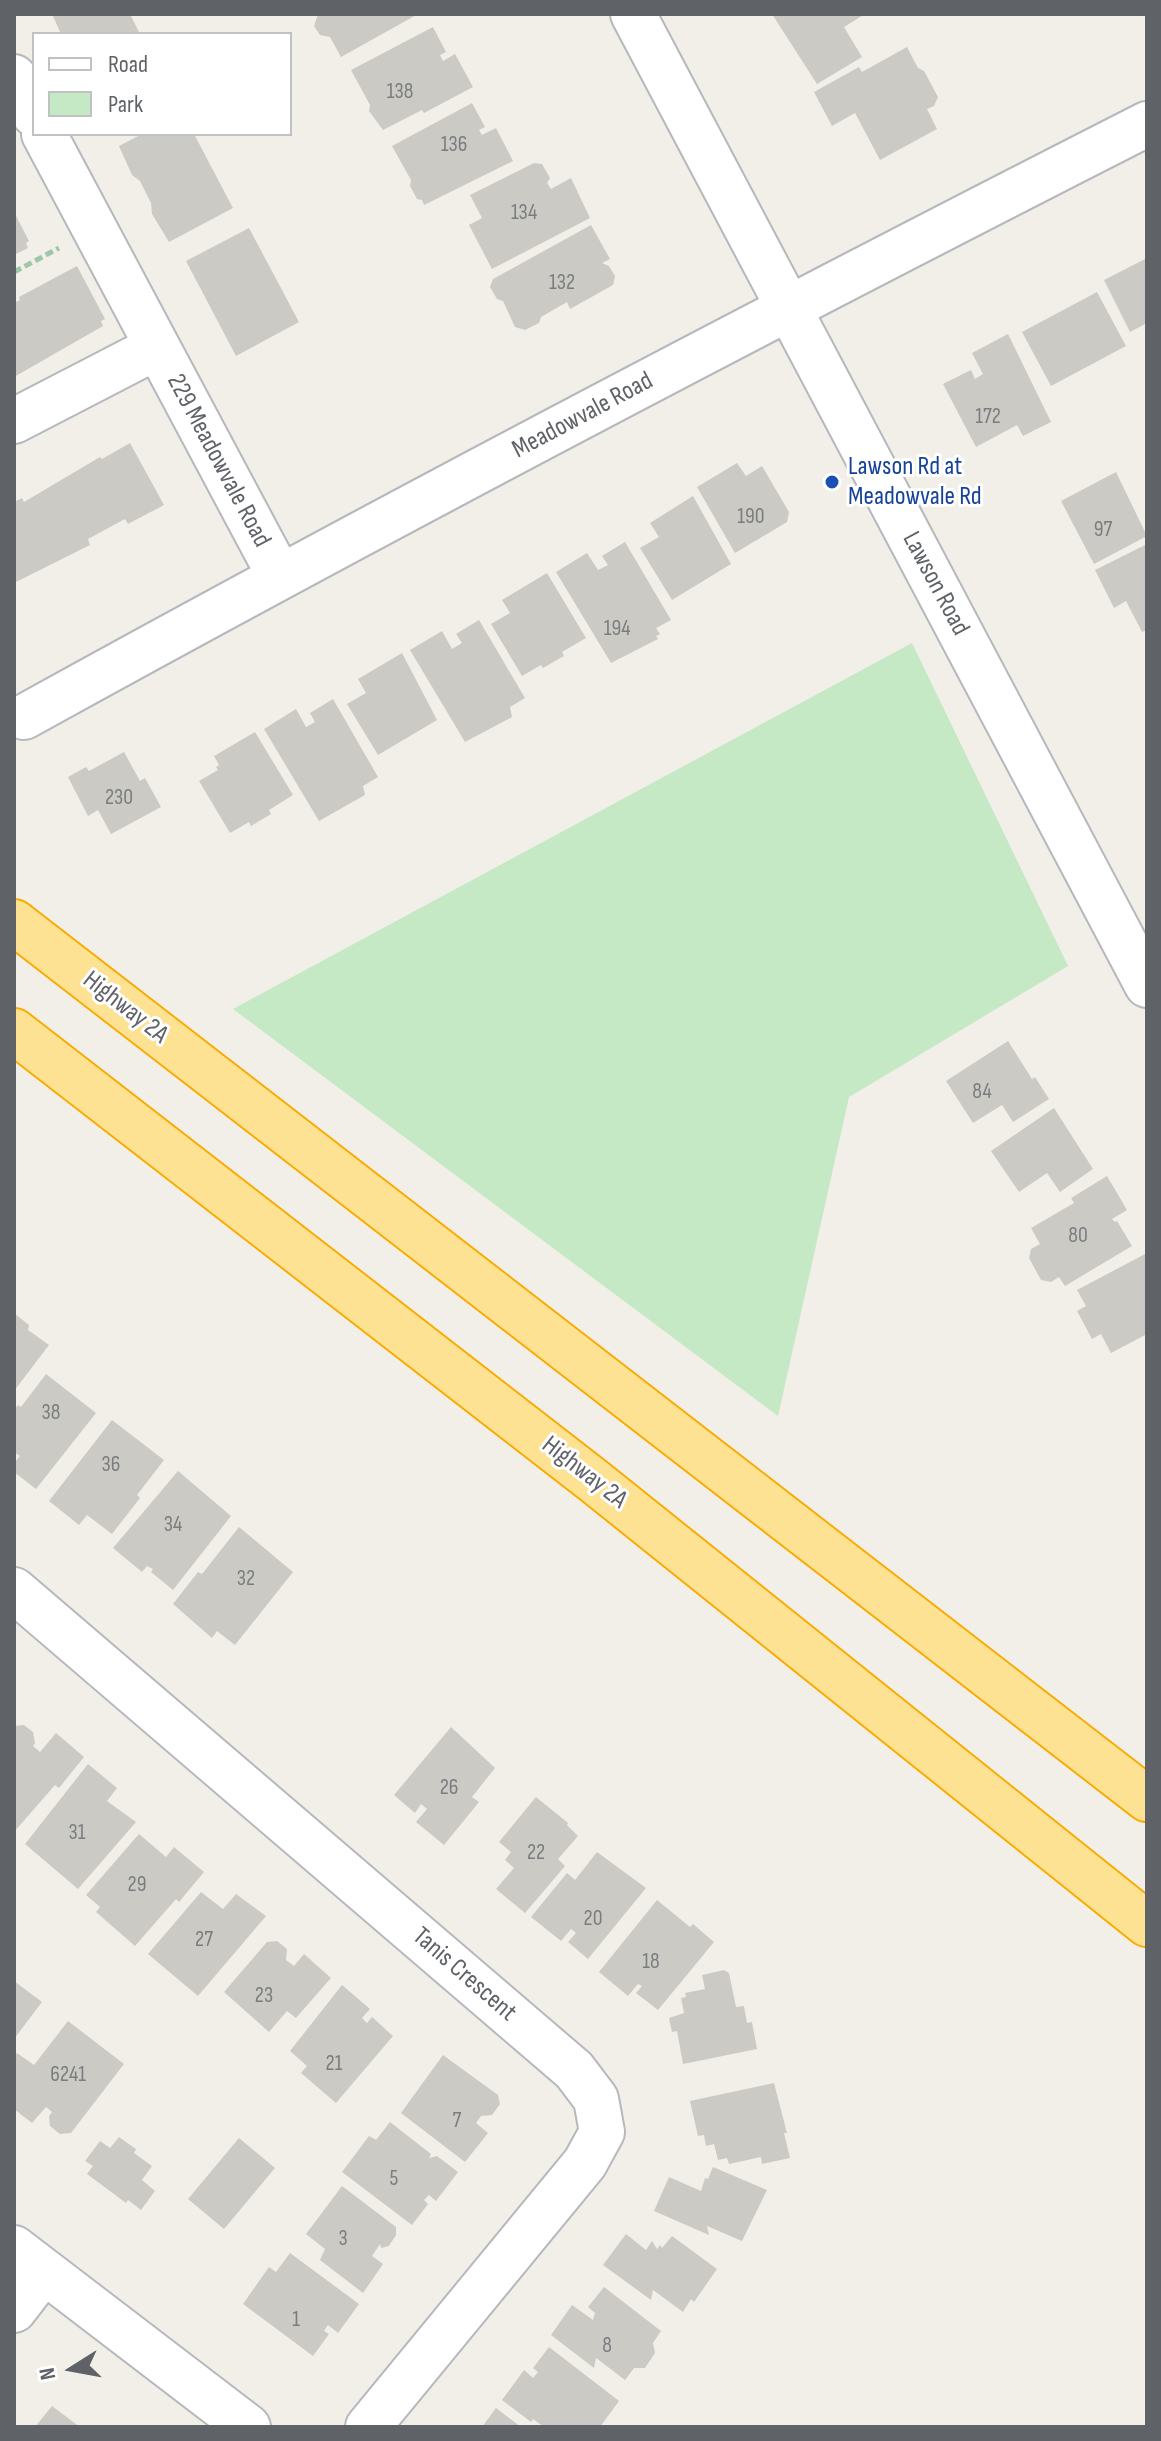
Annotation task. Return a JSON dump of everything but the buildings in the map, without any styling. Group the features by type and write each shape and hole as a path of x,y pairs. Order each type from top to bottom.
{"highway":[{"name":"Highway 2A","path":"14,922 1147,1799"},
{"name":"Highway 2A","path":"14,1031 594,1481 1147,1924"}],"street":[{"name":"Lawson Road","path":"633,14 1147,985"},
{"path":"14,77 32,110"},
{"name":"Meadowvale Road","path":"24,717 279,575 1147,124"},
{"name":"229 Meadowvale Road","path":"45,136 279,575"},
{"name":"229 Meadowvale Road","path":"14,421 157,347"},
{"name":"Tanis Crescent","path":"14,1590 574,2070 596,2099 602,2132 585,2163 368,2427"},
{"path":"14,2310 29,2259 248,2427"}],"path":[{"path":"14,272 94,228"}],"green space":[{"path":"912,643 1068,966 849,1097 778,1416 233,1009"}],"place":[{"name":"Lawson Rd at Meadowvale Rd","path":"832,482"}]}
